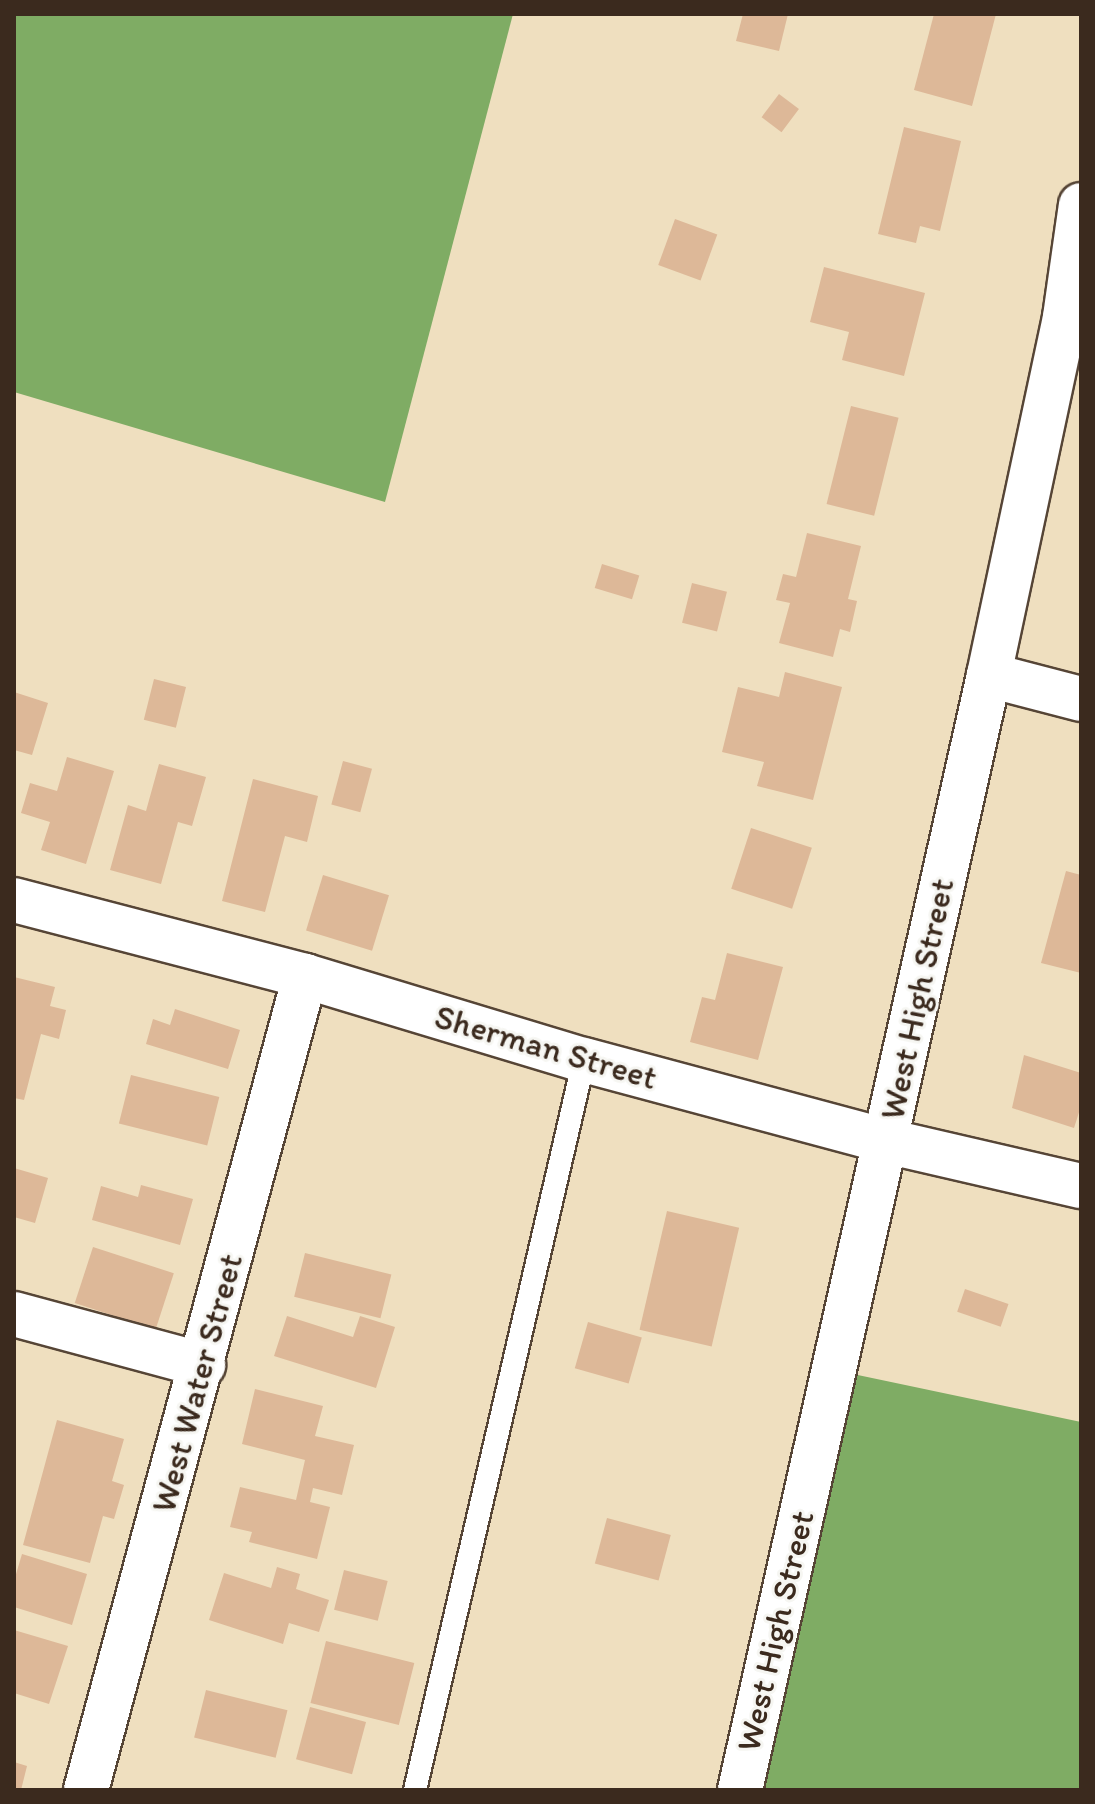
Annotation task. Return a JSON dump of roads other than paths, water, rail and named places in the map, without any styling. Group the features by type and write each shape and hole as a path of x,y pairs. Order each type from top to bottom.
{"street":[{"name":"West High Street","path":"740,1790 989,675 1065,317 1081,205"},
{"path":"989,675 1081,699"},
{"name":"Sherman Street","path":"14,900 305,976 584,1060 886,1141 1081,1186"},
{"name":"West Water Street","path":"86,1790 203,1365 305,976"},
{"path":"14,1314 203,1365"}],"lane":[{"path":"415,1790 584,1060"}]}
